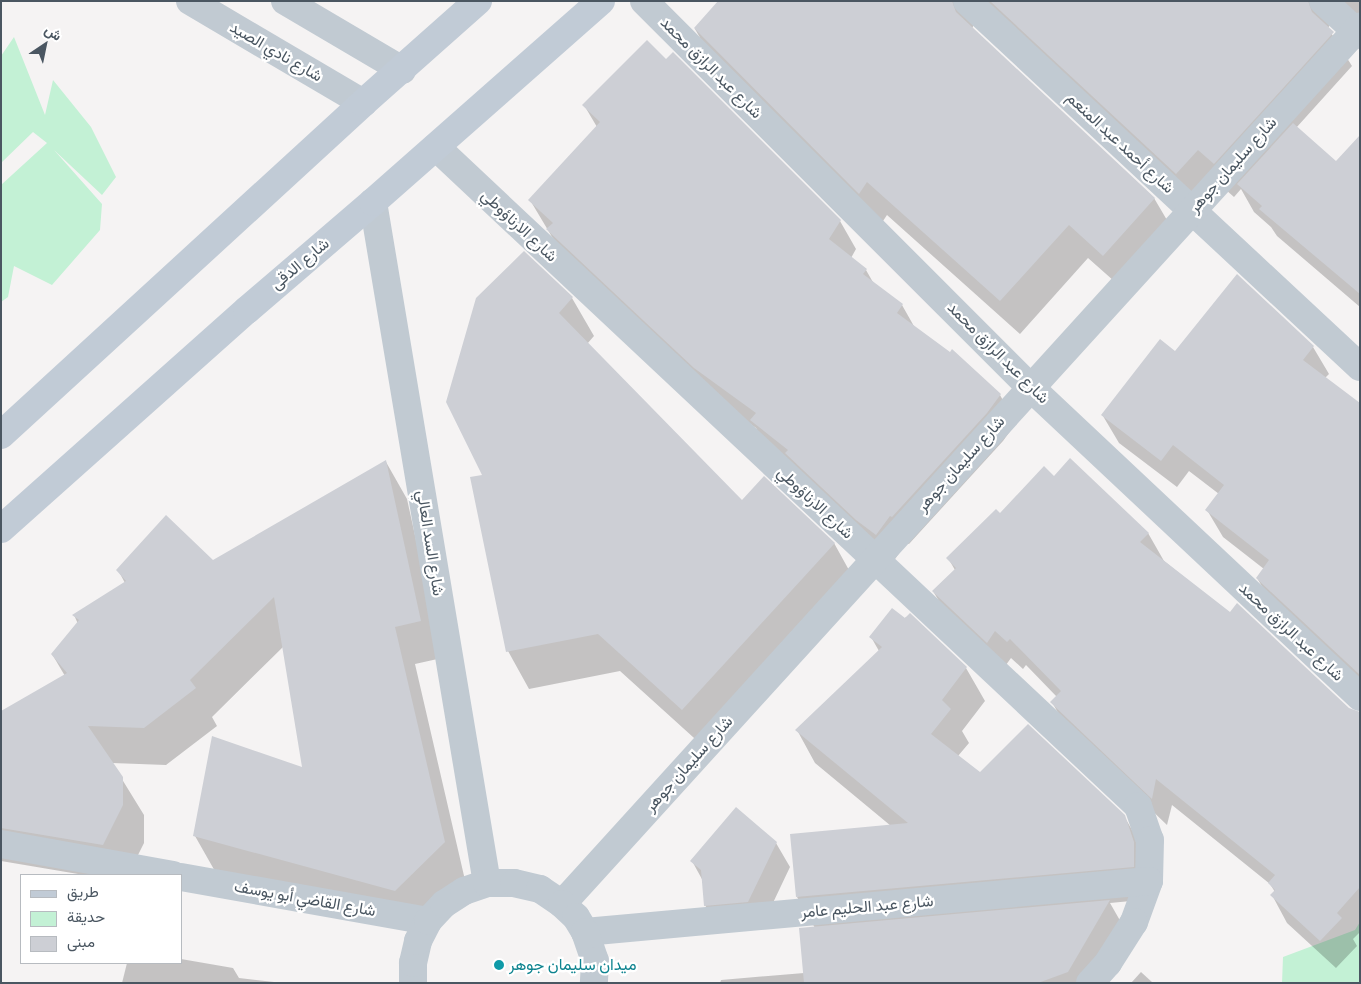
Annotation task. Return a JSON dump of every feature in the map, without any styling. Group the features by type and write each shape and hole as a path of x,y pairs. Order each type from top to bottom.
{"main road":[{"path":"1,435 363,103 478,1"},
{"name":"شارع الدقى","path":"1,529 247,310 374,202 601,1"}],"street":[{"name":"شارع نادي الصيد","path":"190,1 363,103"},
{"path":"285,1 402,70"},
{"name":"شارع عبد الرازق محمد","path":"644,1 1030,386 1360,697"},
{"name":"شارع أحمد عبد المنعم","path":"967,1 1360,367"},
{"path":"1323,1 1358,30"},
{"name":"شارع سليمان جوهر","path":"562,904 1030,386 1358,30"},
{"name":"شارع الارناؤوطي","path":"436,147 1138,806 1150,840 1149,881 1134,922 1108,963 1090,983"},
{"name":"شارع السد العالي","path":"374,202 487,883"},
{"path":"1,844 168,874"},
{"name":"شارع القاضي أبو يوسف","path":"182,877 428,921"},
{"name":"شارع عبد الحليم عامر","path":"585,932 1149,881"},
{"path":"413,983 413,963 418,941 428,921 464,891 487,883 514,883 540,889 562,904 576,917 585,932 595,961 594,983"}],"green space":[{"path":"14,37 45,115 53,80 91,127 116,177 102,195 54,150 102,204 100,230 52,285 14,266 8,297 1,302 1,185 47,143 33,132 1,163 1,56"},
{"path":"1360,922 1360,983 1282,983 1283,957 1355,930"}],"building":[{"path":"718,1 952,1 956,12 1155,198 1103,256 1069,225 1000,301 867,182 859,194 694,28"},
{"path":"990,1 1308,1 1312,12 1334,32 1214,164 1198,150 1176,174"},
{"path":"647,40 666,59 673,52 841,220 829,239 867,269 863,274 903,304 897,313 950,352 952,349 1001,394 987,413 892,517 890,516 876,535 856,520 785,453 788,450 750,420 756,413 694,368 546,229 553,223 528,200 600,122 582,105"},
{"path":"1293,123 1336,161 1360,135 1360,294 1259,209 1262,206 1237,184"},
{"path":"524,251 573,297 559,313 742,500 764,476 835,543 682,710 598,634 506,652 470,477 482,475 446,402 476,298"},
{"path":"1237,274 1314,346 1303,360 1360,403 1360,675 1256,578 1269,560 1205,510 1224,485 1173,445 1161,461 1101,415 1160,339 1175,351"},
{"path":"1070,458 1149,533 1140,542 1230,612 1237,603 1349,708 1360,712 1360,887 1337,913 1342,918 1320,941 1270,895 1275,890 1268,883 1275,875 1156,779 1152,799 1050,702 1061,691 1010,639 1007,642 995,631 987,643 932,591 956,568 946,558 996,509 1000,513 1044,466 1054,476"},
{"path":"386,460 421,621 395,627 445,842 395,891 193,836 212,736 302,767 274,597 190,680 196,688 144,728 88,726 123,777 123,805 103,845 1,828 1,711 67,673 51,654 79,620 72,615 126,581 116,570 166,515 213,560"},
{"path":"892,608 905,618 910,613 967,667 942,700 951,709 931,734 980,772 1028,724 1125,815 1134,842 1134,867 796,897 790,834 908,823 795,730 882,647 869,637"},
{"path":"736,807 777,842 748,902 704,906 701,870 690,861"},
{"path":"1110,900 1068,972 1038,983 804,983 799,928"}],"place":[{"name":"ميدان سليمان جوهر","path":"499,965"}]}
